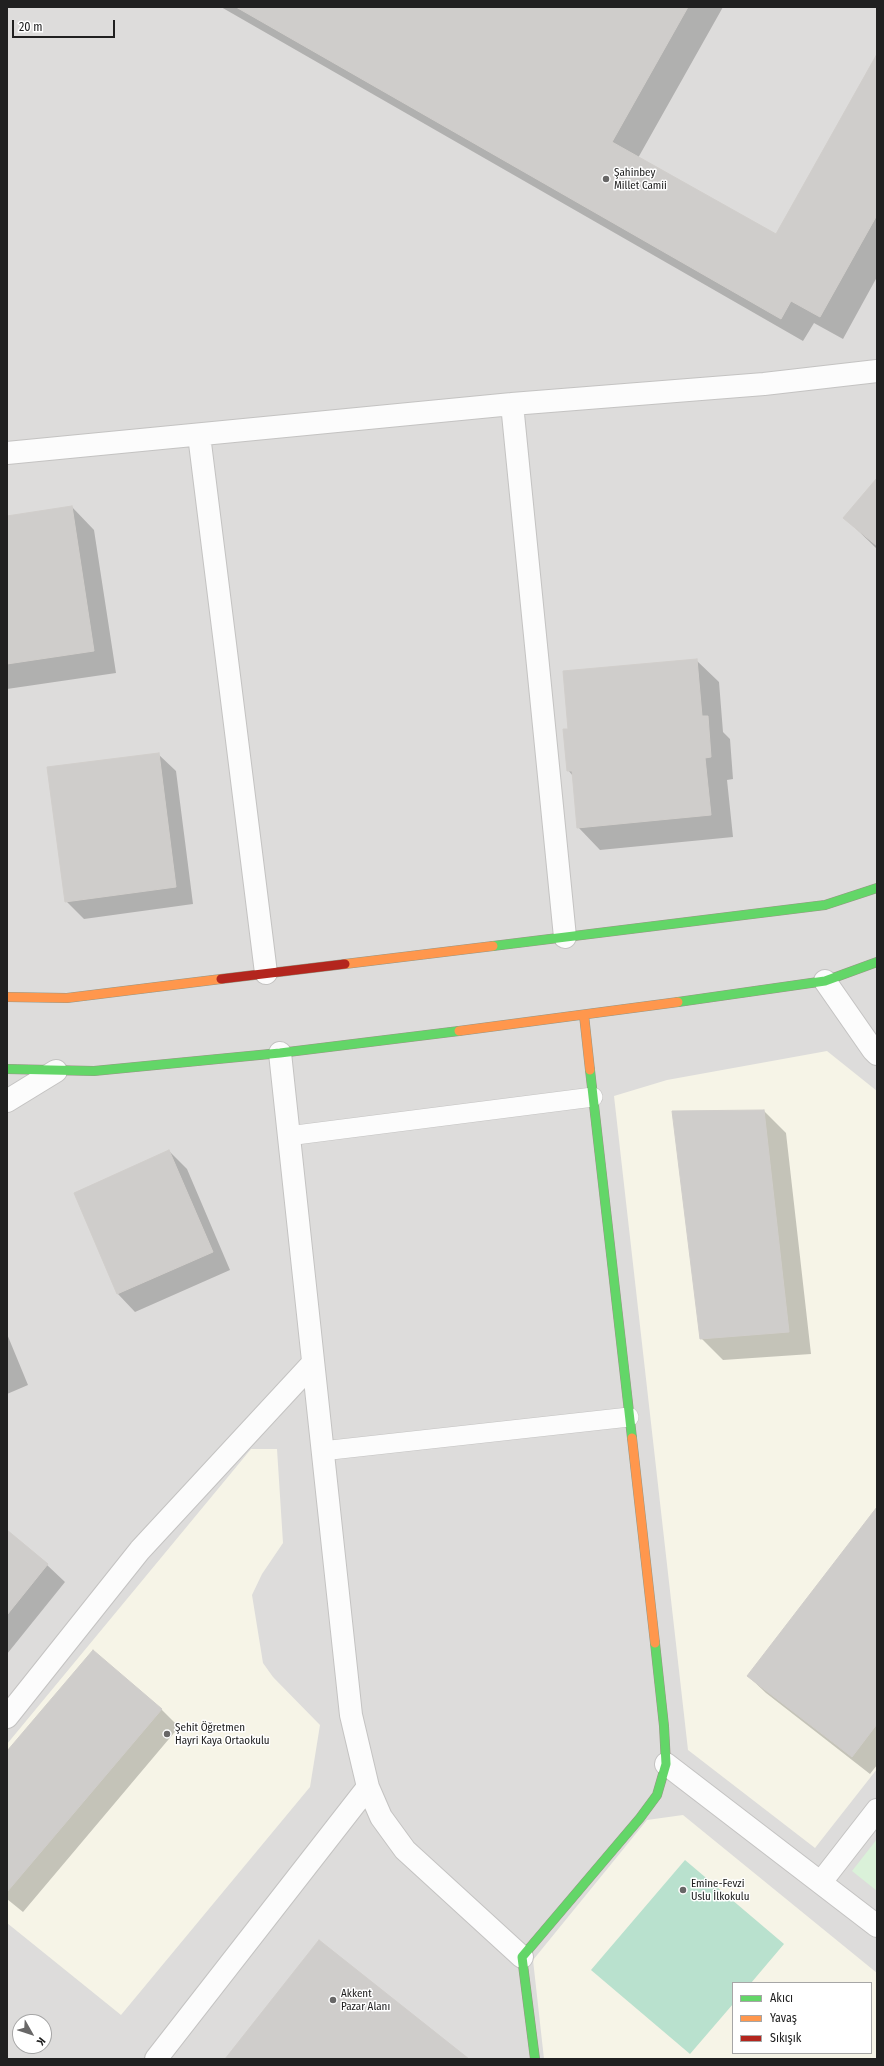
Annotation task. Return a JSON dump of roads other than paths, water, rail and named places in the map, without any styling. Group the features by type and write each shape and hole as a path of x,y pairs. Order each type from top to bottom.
{"main road":[{"path":"7,996 67,998 825,905 877,888"},
{"path":"7,1069 94,1071 280,1053 584,1015 825,981 877,962"},
{"path":"535,2059 522,1957 657,1795 666,1764 664,1726 584,1015"}],"street":[{"path":"7,454 512,404 764,384 877,371"},
{"path":"512,404 565,937"},
{"path":"199,435 266,974"},
{"path":"825,981 877,1054"},
{"path":"280,1053 351,1715 368,1787 381,1817 405,1850 522,1957"},
{"path":"7,1101 56,1070"},
{"path":"7,1717 140,1550 313,1363"},
{"path":"666,1764 877,1926"},
{"path":"156,2059 368,1787"},
{"path":"821,1882 877,1810"}],"lane":[{"path":"288,1136 593,1097"},
{"path":"322,1450 630,1417"}],"place":[{"name":"Şahinbey Millet Camii","path":"606,179"},
{"name":"Şehit Öğretmen Hayri Kaya Ortaokulu","path":"167,1734"},
{"name":"Emine-Fevzi Uslu İlkokulu","path":"683,1890"},
{"name":"Akkent Pazar Alanı","path":"333,2000"}]}
